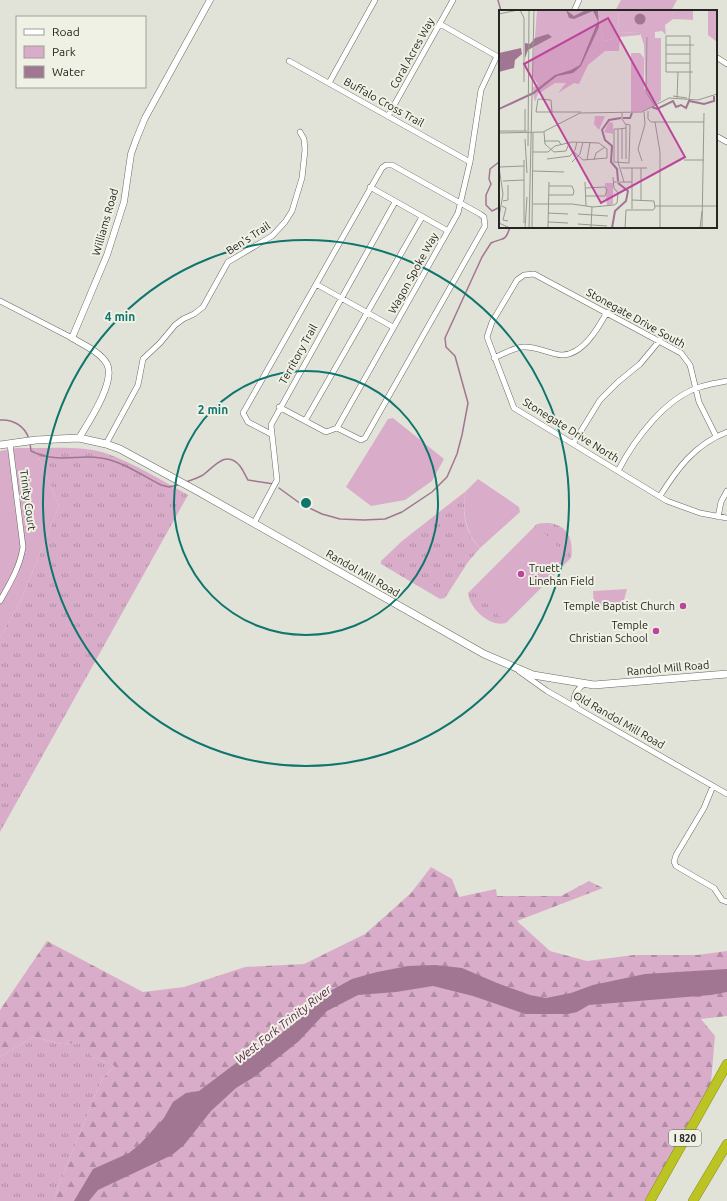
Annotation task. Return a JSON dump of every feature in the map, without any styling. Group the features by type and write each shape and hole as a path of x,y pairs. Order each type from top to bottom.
{"highway":[{"name":"I 820","path":"650,1201 727,1064"},
{"path":"693,1201 727,1144"}],"main road":[{"name":"Randol Mill Road","path":"0,445 36,440 79,438 106,444 140,458 484,654 517,670 549,679 584,684 608,685 727,674"}],"street":[{"name":"Williams Road","path":"72,338 107,255 124,202 130,162 136,140 145,118 210,0"},
{"path":"329,83 375,0"},
{"name":"Coral Acres Way","path":"388,116 453,0"},
{"path":"574,10 579,0"},
{"path":"440,24 499,57"},
{"name":"Wagon Spoke Way","path":"337,428 458,213 470,162 481,90 499,57"},
{"path":"717,58 727,64"},
{"name":"Buffalo Cross Trail","path":"289,61 470,162"},
{"name":"Ben's Trail","path":"106,444 138,385 143,359 160,343 175,325 203,307 228,262 272,236 285,222 292,211 302,178 305,150 304,139 300,132"},
{"path":"717,137 727,142"},
{"path":"271,434 248,422 243,413 382,168 386,165 392,165 484,217 485,226 365,438 356,440 337,428 326,432 279,407"},
{"path":"370,187 448,231"},
{"name":"Territory Trail","path":"254,523 277,480 271,425 279,407 395,202"},
{"path":"306,421 422,217"},
{"name":"Stonegate Drive South","path":"521,277 534,274 542,276 560,288 660,340 676,350 686,359 699,402 716,436"},
{"name":"Stonegate Drive North","path":"521,277 508,293 488,330 487,337 514,408 660,496 689,510 727,518"},
{"path":"316,284 394,327"},
{"path":"0,301 72,338 98,354 107,364 109,373 102,396 79,438"},
{"path":"494,358 524,347 562,355 573,352 585,344 598,329 607,312"},
{"path":"573,444 600,400 618,382 640,364 660,340"},
{"path":"618,471 634,443 648,426 668,407 695,389 727,381"},
{"path":"660,496 673,475 690,455 716,436 727,432"},
{"name":"Trinity Court","path":"0,601 16,572 21,559 23,547 10,444"},
{"path":"718,517 721,502 727,491"},
{"name":"Old Randol Mill Road","path":"517,670 578,708 727,794"},
{"path":"578,708 574,704 574,696 578,688 584,684"},
{"path":"713,786 704,808 676,855 674,862 676,866 714,888 722,900 727,902"}],"green space":[{"path":"621,0 677,0 672,10 616,10"},
{"path":"393,418 444,459 432,481 405,500 371,506 346,487 388,419"},
{"path":"17,448 35,448 59,506 20,603 0,637 0,451"},
{"path":"35,448 79,448 105,453 137,467 188,495 0,832 0,637 20,603 59,506"},
{"path":"478,479 519,507 520,512 480,548 471,536 468,529 464,506 466,491"},
{"path":"466,491 464,514 471,536 480,548 468,562 445,598 440,599 381,564 381,561 402,541"},
{"name":"Truett Linehan Field","path":"537,524 553,524 560,526 565,530 569,535 571,542 571,558 506,623 493,623 481,616 476,610 469,599 468,593"},
{"name":"Truett Linehan Field","path":"539,528 568,557 503,620 475,591"},
{"path":"627,589 621,611 614,611 613,608 604,609 604,606 594,607 593,591"},
{"path":"431,867 452,879 459,897 496,889 497,896 561,896 589,881 603,888 517,921 550,951 587,961 634,955 697,955 727,951 727,1016 701,1019 715,1036 710,1094 653,1201 54,1201 58,1187 102,1079 115,1066 93,1057 79,1043 62,1044 33,1037 0,1057 0,1010 47,941 143,992 184,987 245,967 304,964 365,934 411,893"},
{"path":"33,1037 62,1044 80,1043 93,1057 115,1066 102,1079 58,1187 54,1201 0,1201 0,1057"}],"water":[{"path":"435,965 462,968 530,995 546,998 571,993 593,985 645,974 727,969 727,992 711,995 589,1005 577,1012 568,1014 525,1014 473,996 433,986 396,992 358,995 327,1011 299,1041 254,1077 236,1088 211,1111 184,1145 172,1155 98,1190 89,1201 74,1201 93,1169 129,1153 140,1144 164,1118 173,1102 186,1093 199,1091 248,1054 276,1038 330,991 352,979 377,972 408,966"}],"waterway":[{"path":"498,0 501,10"},
{"path":"499,162 490,169 489,179 491,184 486,195 486,205 492,211 499,208"},
{"path":"279,488 301,504 322,514 340,519 385,519 402,512 432,492 447,477 457,454 468,403 455,356 446,347 445,338 482,257 491,243 505,238 510,228"},
{"path":"0,420 18,424 25,430 29,439"},
{"path":"30,443 31,451 41,455 58,458 101,458 124,465 161,485 169,487 178,485"},
{"path":"186,482 203,475 220,461 230,459 235,461 240,466 248,480 274,484"}],"place":[{"name":"Truett Linehan Field","path":"521,574"},
{"name":"Temple Baptist Church","path":"683,606"},
{"name":"Temple Christian School","path":"656,631"}],"water label":[{"name":"West Fork Trinity River","path":"283,1024"}]}
